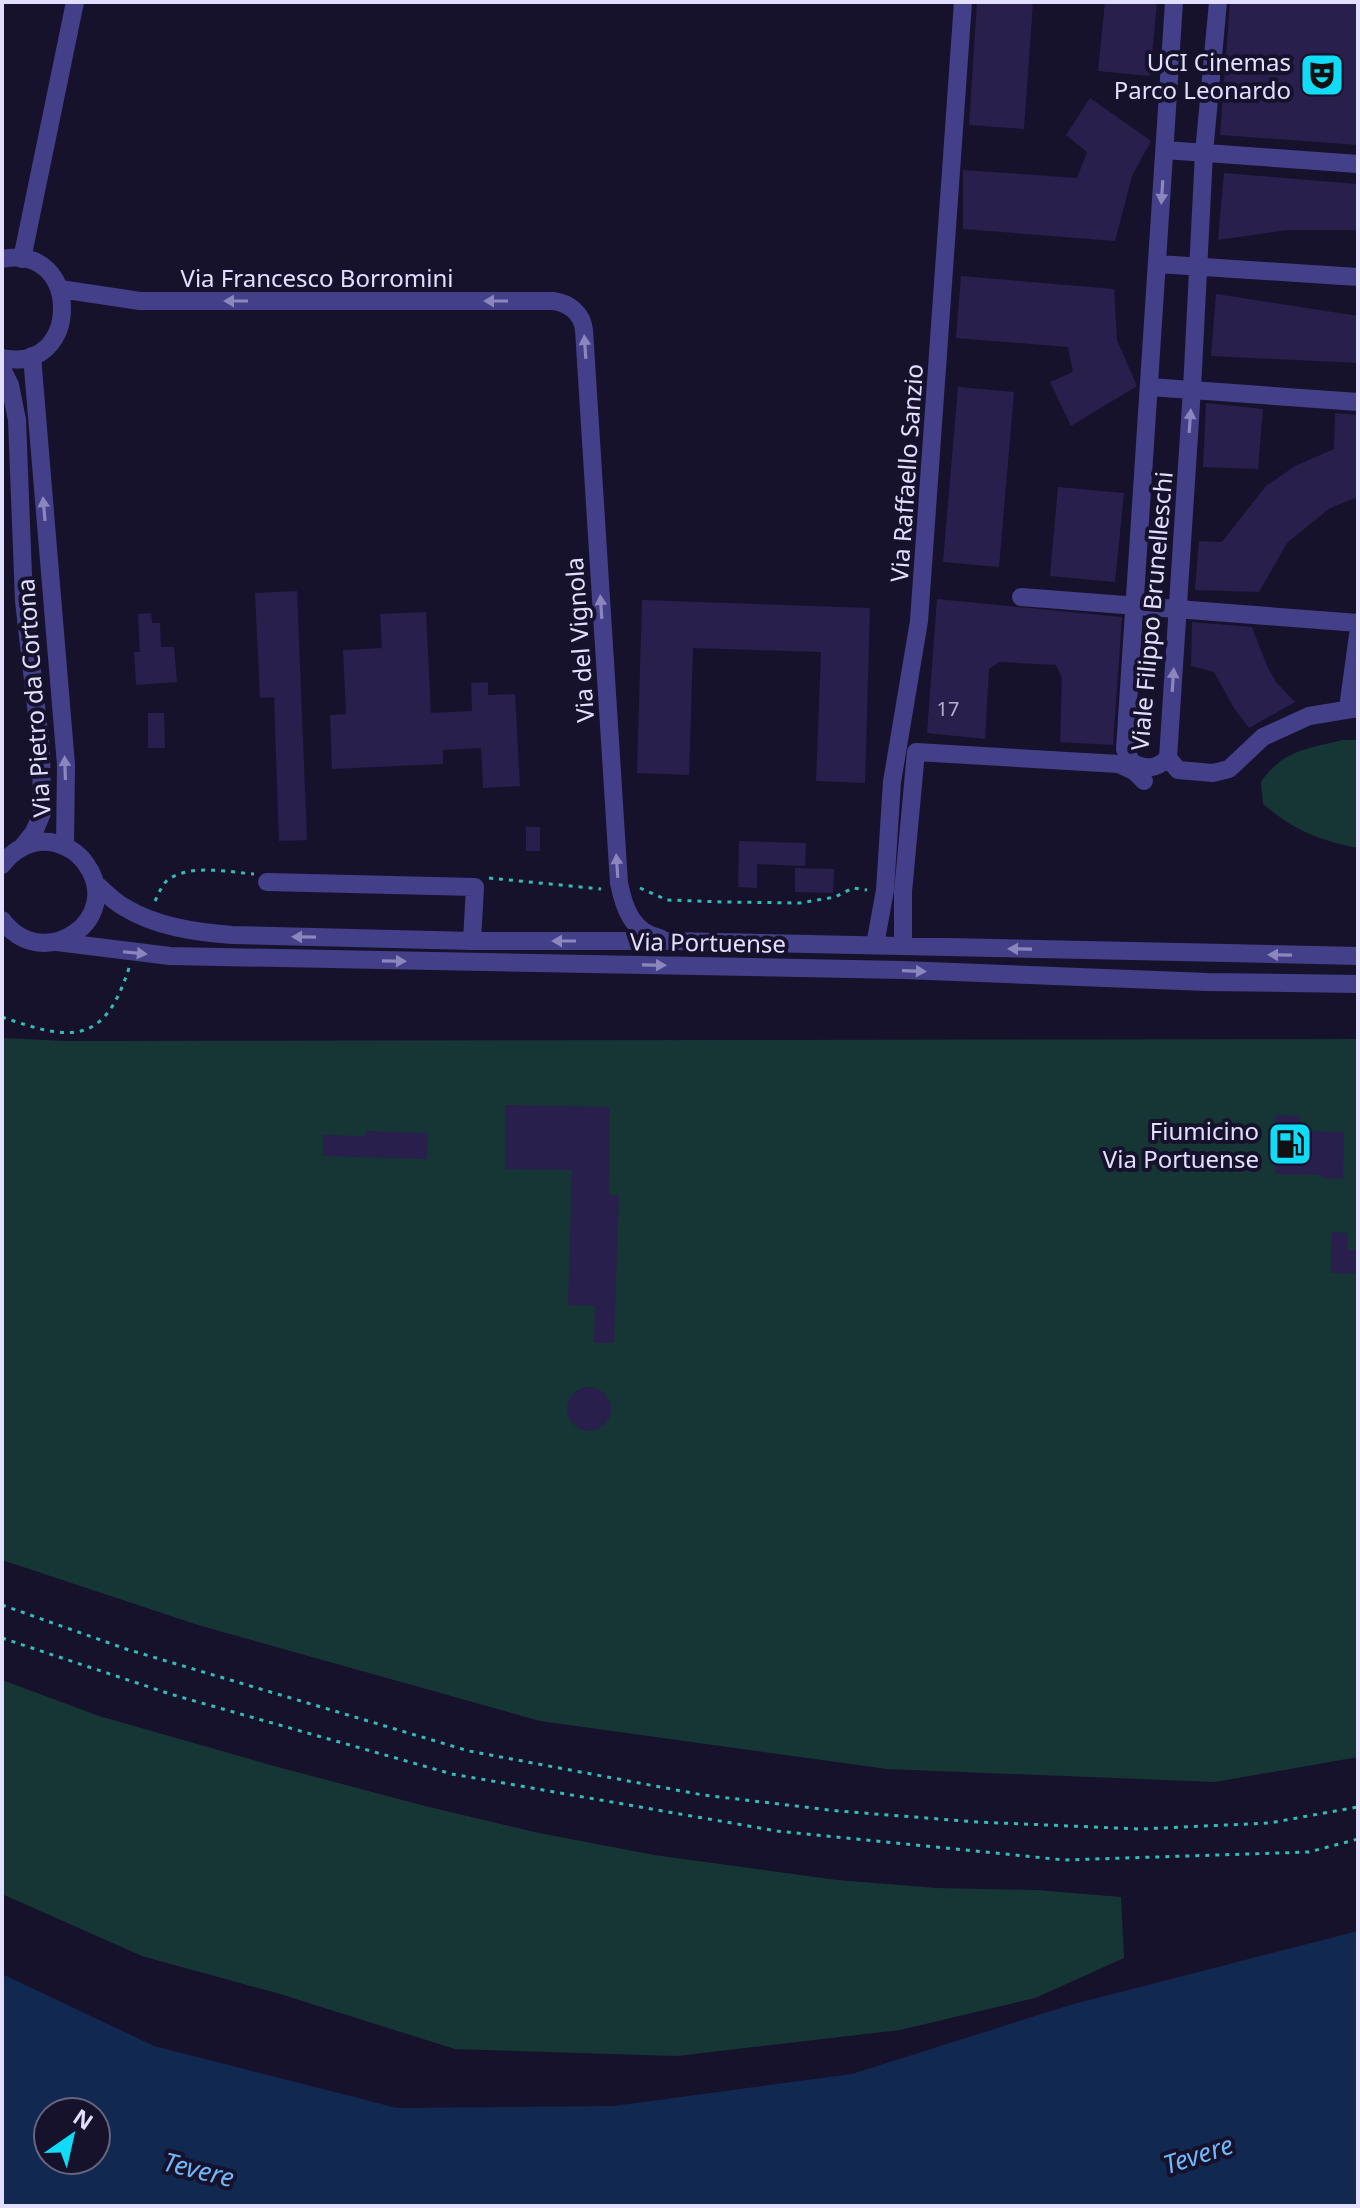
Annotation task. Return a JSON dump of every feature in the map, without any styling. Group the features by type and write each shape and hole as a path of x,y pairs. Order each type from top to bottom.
{"street":[{"path":"22,259 75,2"},
{"name":"Via Raffaello Sanzio","path":"875,945 885,890 892,782 919,621 963,2"},
{"name":"Viale Filippo Brunelleschi","path":"1174,2 1125,749 1132,763 1146,769 1158,767 1168,758 1204,153 1218,2"},
{"path":"1165,150 1358,164"},
{"path":"2,259 22,259 45,269 60,289 64,305 63,321 46,348 20,359 2,358"},
{"path":"1158,264 1358,277"},
{"name":"Via Francesco Borromini","path":"60,289 140,301 553,301 572,308"},
{"name":"Via del Vignola","path":"572,308 581,318 584,330 619,885 631,921 652,937 674,941"},
{"name":"Via Pietro da Cortona","path":"32,356 66,765 65,846"},
{"name":"Via Pietro da Cortona","path":"2,369 10,385 17,420 24,601 41,750 42,813 34,832 2,865"},
{"path":"1150,387 1358,402"},
{"path":"1021,597 1358,623"},
{"path":"1168,758 1178,770 1213,773 1229,769 1263,737 1309,716 1353,708 1358,635"},
{"path":"903,946 903,892 916,752 1119,764 1134,771 1144,781"},
{"path":"22,847 42,842 65,846"},
{"name":"Via Portuense","path":"65,846 85,862 95,883 124,907 166,925 198,933 472,941 674,941 1358,956"},
{"path":"267,878 475,887 472,941"},
{"path":"57,942 74,935 88,920 94,906 95,883"},
{"name":"Via Portuense","path":"6,928 29,941 136,954 903,970 1207,982 1358,984"}],"path":[{"path":"149,918 161,888 169,879 181,874 194,871 267,878"},
{"path":"483,878 602,889 632,885 667,900 680,902 800,903 835,897 853,888 885,890"},
{"path":"2,1017 37,1029 62,1033 84,1030 108,1015 121,995 136,954"},
{"path":"2,1605 126,1649 469,1751 703,1795 915,1818 1140,1829 1269,1823 1358,1807"},
{"path":"2,1638 170,1694 452,1774 777,1831 1064,1860 1309,1852 1358,1839"}],"green space":[{"path":"1342,740 1358,740 1358,848 1307,833 1263,804 1261,782 1278,763 1297,752"},
{"path":"2,1038 66,1041 1358,1039 1358,1757 1215,1782 887,1769 540,1721 198,1625 2,1560"},
{"path":"2,1680 99,1716 274,1766 539,1833 654,1855 837,1880 1121,1897 1124,1958 1035,1998 900,2030 677,2056 455,2049 280,1994 142,1956 2,1894"}],"water":[{"name":"Tevere","path":"1358,1931 1358,2206 2,2206 2,1974 154,2046 397,2108 614,2106 852,2074 1070,2005"}],"building":[{"path":"977,2 1033,2 1024,129 969,125"},
{"path":"1105,2 1157,2 1150,76 1098,71"},
{"name":"UCI Cinemas Parco Leonardo","path":"1230,2 1358,2 1358,145 1220,135"},
{"path":"1090,98 1151,141 1132,176 1115,241 963,229 963,170 1077,178 1087,152 1066,135"},
{"path":"1224,173 1358,184 1358,230 1288,230 1218,240"},
{"path":"961,276 1114,289 1117,340 1137,386 1071,426 1050,382 1073,372 1068,347 956,338"},
{"path":"1216,294 1358,316 1358,363 1211,356"},
{"path":"958,387 1014,392 999,567 943,562"},
{"path":"1206,403 1263,409 1258,469 1203,467"},
{"path":"1335,413 1358,415 1358,497 1330,508 1287,543 1259,592 1195,590 1199,541 1222,542 1266,486 1295,466 1334,449"},
{"path":"1058,487 1124,493 1115,582 1050,576"},
{"path":"297,591 307,840 279,841 274,697 260,698 255,593"},
{"path":"937,599 1122,617 1113,745 1060,742 1062,678 1056,665 999,662 989,669 985,739 927,733"},
{"path":"642,600 870,608 865,783 816,781 821,652 693,648 689,775 637,773"},
{"path":"426,612 431,713 472,711 471,683 488,682 488,695 515,694 520,786 483,788 481,748 443,750 443,764 332,769 330,715 346,714 343,650 382,648 380,614"},
{"path":"151,613 152,623 160,623 161,647 174,647 177,682 136,685 134,652 140,652 138,614"},
{"path":"1192,622 1252,627 1276,682 1295,702 1249,728 1214,672 1191,666"},
{"path":"148,713 164,713 165,748 148,748"},
{"path":"526,827 540,827 540,851 526,851"},
{"path":"739,841 806,843 805,866 757,864 757,888 738,887"},
{"path":"795,868 834,869 833,893 795,892"},
{"path":"505,1105 610,1107 609,1195 619,1196 614,1343 594,1343 595,1306 568,1305 572,1170 505,1169"},
{"path":"1276,1115 1300,1116 1300,1131 1344,1132 1343,1179 1322,1178 1322,1175 1275,1174"},
{"path":"365,1131 428,1133 427,1159 323,1156 323,1135 365,1136"},
{"path":"1332,1232 1348,1233 1347,1250 1358,1250 1358,1274 1331,1273"},
{"path":"589,1387 604,1394 611,1409 604,1424 589,1431 574,1424 567,1409 574,1394"}],"place":[{"name":"UCI Cinemas Parco Leonardo","path":"1322,75"},
{"name":"Fiumicino Via Portuense","path":"1290,1144"}]}
